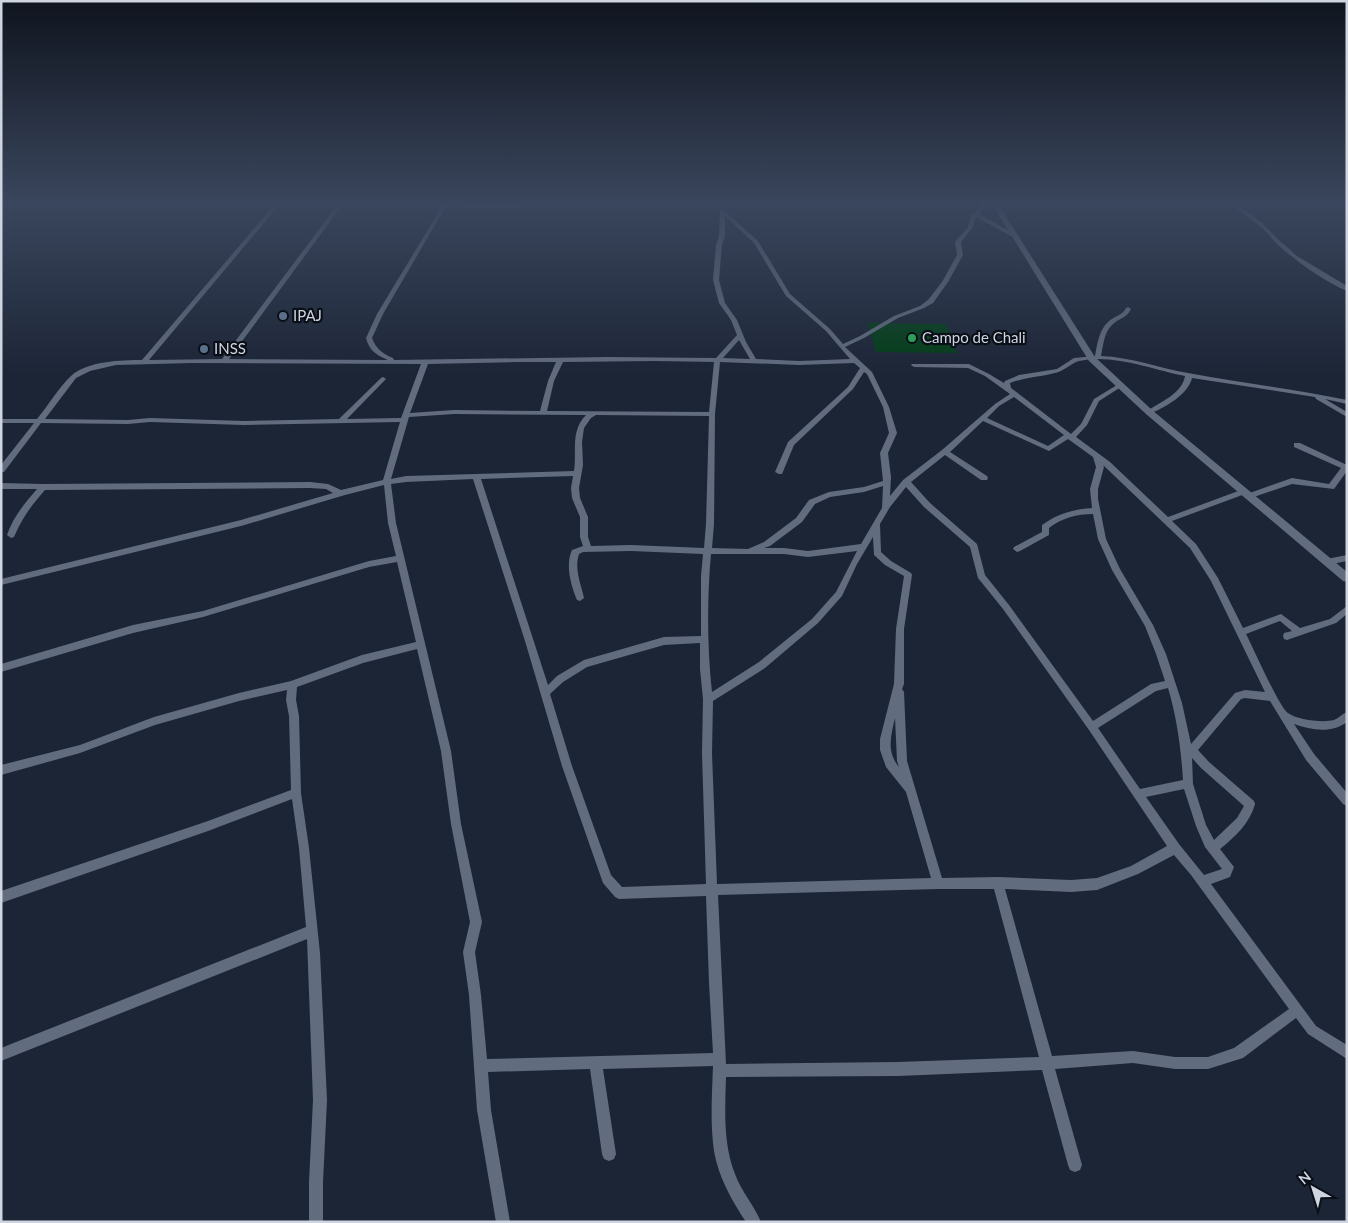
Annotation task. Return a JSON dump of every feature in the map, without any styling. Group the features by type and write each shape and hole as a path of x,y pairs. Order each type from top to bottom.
{"street":[{"path":"143,363 230,261"},
{"path":"224,361 298,261"},
{"path":"397,362 378,353 370,344 368,338 411,261"},
{"path":"718,261 716,280 720,296 754,361"},
{"path":"768,261 788,295 828,330 841,346 864,367 878,388 892,428 892,437 884,453 887,482 886,508"},
{"path":"841,346 879,329 896,317 925,305 934,299 950,277 957,261"},
{"path":"1031,261 1095,358 1119,386 1347,578"},
{"path":"1302,261 1347,289"},
{"path":"1095,358 1109,324 1126,314 1128,309"},
{"path":"740,335 717,361 712,414 705,640 708,699 706,753 720,1065 718,1123 721,1153 729,1178 753,1221"},
{"path":"1011,392 1007,382 1011,380 1058,370 1079,359 1095,358 1130,362 1189,376 1314,395 1347,402"},
{"path":"1,470 74,377 87,369 111,363 560,360 754,361 801,364 825,360 856,361"},
{"path":"543,413 551,381 560,360"},
{"path":"425,362 404,418 387,481 392,523 446,751 456,824 476,922 469,952 475,995 484,1110 503,1222"},
{"path":"914,365 969,366 987,375 1120,476 1168,520 1193,546 1215,580 1272,697 1310,757 1347,801"},
{"path":"779,472 791,444 851,388 864,367"},
{"path":"1149,412 1181,390 1187,384 1189,376"},
{"path":"341,421 383,379"},
{"path":"982,418 1049,449 1070,437 1084,425 1096,400 1119,386"},
{"path":"708,699 762,665 815,621 839,594 862,547 886,508 906,482 945,452 1011,392"},
{"path":"1314,395 1347,415"},
{"path":"1,421 128,422 150,420 251,423 404,418 454,412 712,414"},
{"path":"588,549 584,537 584,518 576,498 575,488 578,472 581,423 586,417 595,412"},
{"path":"1168,520 1292,481 1331,487 1346,468 1297,445"},
{"path":"945,452 984,478"},
{"path":"1096,457 1100,467 1094,489 1096,511 1102,539 1116,570 1149,625 1161,654 1177,703 1188,748 1188,784 1204,835 1228,867 1228,870 1202,881"},
{"path":"1,582 240,523 387,481 476,477 569,476 578,472"},
{"path":"476,477 541,678 567,766 607,879 619,893 938,884 998,883 1071,886 1097,884 1134,870 1175,848"},
{"path":"746,552 774,539 798,520 812,502 829,495 864,489 887,482"},
{"path":"906,482 927,506 974,546 981,576 1006,607 1092,727 1175,848 1202,881 1312,1030 1347,1053"},
{"path":"1,486 310,485 328,488 340,493"},
{"path":"371,486 388,492"},
{"path":"11,535 13,528 23,513 43,487"},
{"path":"1017,549 1046,533 1045,527 1051,522 1080,512 1096,511"},
{"path":"877,525 877,552 880,558 908,575 900,629 899,684 902,761 938,884"},
{"path":"580,598 575,578 573,556 575,552 588,549 784,551 808,554 862,547"},
{"path":"1,668 141,627 203,614 360,567 400,558"},
{"path":"1327,562 1347,558"},
{"path":"1287,636 1333,621 1347,609"},
{"path":"1241,632 1281,617 1299,632"},
{"path":"545,693 560,679 584,664 664,641 705,640"},
{"path":"1,770 80,749 162,719 239,697 292,685 362,659 420,644"},
{"path":"541,678 560,679"},
{"path":"899,684 885,739 886,750 894,771 909,788"},
{"path":"1092,727 1120,711 1154,687 1170,684"},
{"path":"292,685 291,700 294,716 296,793 304,848 314,953 320,1100 316,1222"},
{"path":"1188,748 1194,748 1238,696 1272,697"},
{"path":"1284,716 1302,723 1327,725 1336,724 1347,716"},
{"path":"1188,748 1250,804 1245,814 1226,838 1212,848"},
{"path":"1138,794 1188,784"},
{"path":"1,898 208,826 296,793"},
{"path":"998,883 1075,1165"},
{"path":"1,1055 311,931"},
{"path":"481,1066 596,1063 898,1069 1047,1063 1133,1056 1175,1063 1208,1063 1238,1053 1298,1010"},
{"path":"596,1063 609,1154"}],"green space":[{"name":"Campo de Chali","path":"868,323 946,324 957,353 876,352"}],"place":[{"name":"IPAJ","path":"283,316"},
{"name":"Campo de Chali","path":"912,338"},
{"name":"INSS","path":"204,349"}]}
